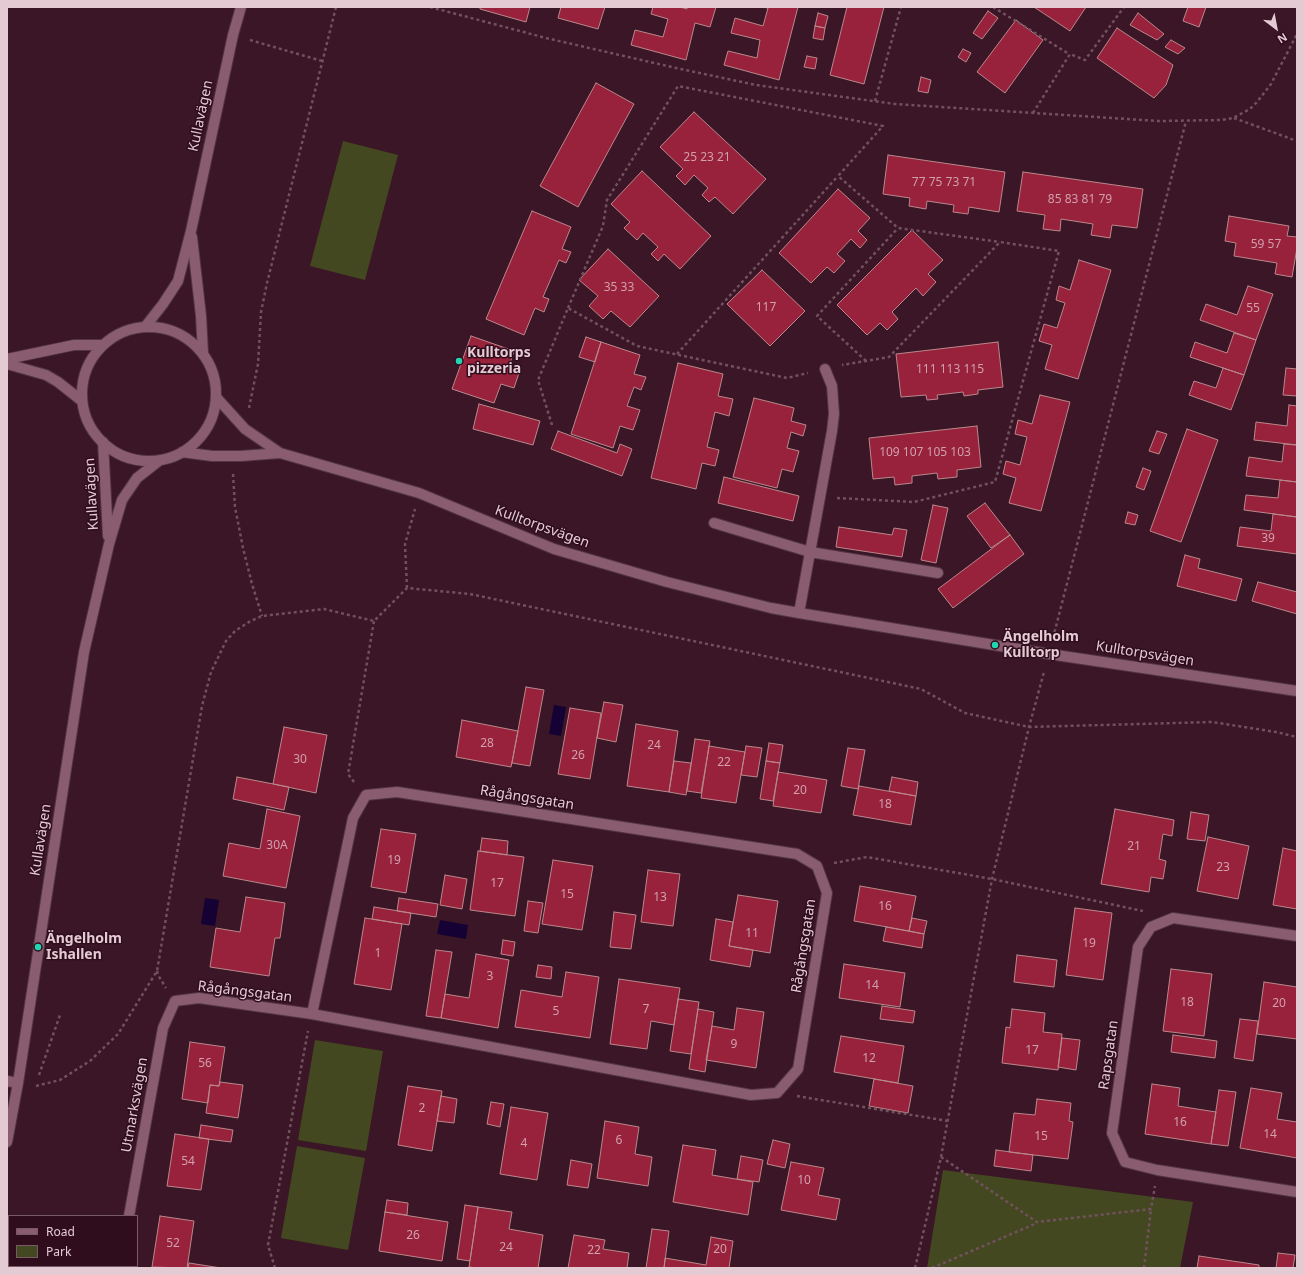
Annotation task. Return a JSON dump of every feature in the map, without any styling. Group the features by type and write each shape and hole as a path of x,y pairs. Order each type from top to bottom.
{"street":[{"name":"Kullavägen","path":"145,327 163,304 178,281 191,231 233,35 241,7"},
{"name":"Kullavägen","path":"191,231 201,316 203,353"},
{"name":"Kullavägen","path":"7,1142 18,1083 84,652 109,544 122,500 137,478 160,460 182,452 196,442 206,429 213,414 216,397 213,374 203,353 187,338 167,329 145,327 122,332 103,345 90,361 83,381 82,401 89,424 103,442 120,454 140,460 160,460"},
{"path":"7,359 74,345 103,345"},
{"path":"7,364 46,375 58,382 82,401"},
{"path":"799,613 834,414 832,386 825,369"},
{"name":"Kulltorpsvägen","path":"216,397 245,429 280,453 419,493 554,549 667,582 771,608 799,613 1050,654 1297,691"},
{"name":"Kullavägen","path":"103,442 109,544"},
{"name":"Kulltorpsvägen","path":"182,452 212,456 241,456 280,453"},
{"path":"714,523 810,552 938,573"},
{"name":"Rågångsgatan","path":"175,1001 199,998 312,1014 751,1095 777,1093 798,1069 827,893 817,866 797,854 397,792 366,795"},
{"path":"312,1014 353,818 366,795"},
{"path":"1173,918 1297,936"},
{"name":"Rapsgatan","path":"1173,918 1151,927 1138,947 1112,1133 1124,1162 1157,1170 1297,1192"},
{"name":"Utmarksvägen","path":"130,1215 163,1028 175,1001"},
{"path":"7,1081 18,1083"}],"path":[{"path":"245,429 258,364 260,312 266,283 336,7"},
{"path":"430,7 546,38 676,68 756,84 875,101 1158,121 1222,120 1233,118 1250,108 1257,102 1271,84 1297,34"},
{"path":"875,101 901,7"},
{"path":"993,7 1070,54 1085,60 1124,7"},
{"path":"233,35 322,61"},
{"path":"1033,113 1070,54"},
{"path":"552,425 538,380 602,226 608,200 678,86 883,126 677,354"},
{"path":"1233,118 1297,141"},
{"path":"915,1268 941,1157 992,879 1029,727 1050,654 1186,121"},
{"path":"820,497 914,502 995,482 1059,251 898,228 838,176"},
{"path":"866,361 817,316 898,228"},
{"path":"568,308 637,346 787,378 888,357 1000,242"},
{"path":"241,456 233,475 235,507 246,562 262,616"},
{"path":"366,795 348,774 374,621 407,588 406,544 419,493"},
{"path":"407,588 470,594 921,689 965,713 1029,727 1212,722 1276,732 1297,737"},
{"path":"60,1015 35,1087 60,1080 90,1062 118,1034 157,971 202,706 211,672 226,641 240,628 262,616 324,609 374,621"},
{"path":"817,866 867,857 992,879 1173,918"},
{"path":"275,1268 268,1245 312,1014"},
{"path":"777,1093 948,1121"},
{"path":"941,1157 1037,1222"},
{"path":"1144,1268 1157,1170"},
{"path":"932,1268 1037,1222 1151,1209"}],"green space":[{"path":"343,141 398,155 365,280 310,266"},
{"path":"315,1040 383,1051 366,1151 298,1140"},
{"path":"297,1146 365,1158 348,1250 281,1238"},
{"path":"943,1170 1193,1202 1180,1268 927,1268"}],"shaded area":[{"path":"554,705 566,707 561,736 549,734"},
{"path":"205,898 219,900 215,926 201,924"},
{"path":"440,920 468,925 466,939 437,934"}],"building":[{"path":"480,7 530,7 526,22 480,9"},
{"path":"561,7 605,7 598,29 558,18"},
{"path":"653,7 680,7 687,9 687,7 716,7 710,27 695,23 686,60 631,45 635,30 663,37 668,19 651,14"},
{"path":"762,7 798,7 779,80 724,65 728,51 757,58 760,40 731,33 735,18 763,26 768,8"},
{"path":"847,7 884,7 864,84 830,75"},
{"path":"1034,7 1086,7 1070,31"},
{"path":"1188,7 1206,7 1199,27 1183,21"},
{"path":"988,11 998,18 982,39 973,33"},
{"path":"818,13 828,16 825,28 815,26"},
{"path":"1138,13 1164,34 1157,40 1130,25"},
{"path":"1016,20 1043,40 1005,93 977,72"},
{"path":"815,26 825,28 823,40 813,38"},
{"path":"1117,28 1173,65 1166,85 1154,98 1097,58"},
{"path":"1171,40 1185,48 1178,54 1165,47"},
{"path":"963,49 971,53 966,62 958,57"},
{"path":"807,56 817,58 815,69 804,67"},
{"path":"921,77 931,80 928,93 918,91"},
{"path":"596,83 634,104 578,207 540,186"},
{"path":"694,112 766,179 733,214 715,197 709,202 702,195 708,188 694,175 685,185 676,176 683,169 660,147"},
{"path":"888,155 1005,172 999,212 969,207 968,214 953,212 954,205 927,201 926,209 909,206 910,198 883,194"},
{"path":"642,171 711,236 680,269 664,254 658,261 651,254 658,247 643,233 637,240 624,228 630,222 611,204"},
{"path":"1023,172 1143,189 1137,228 1112,225 1110,238 1091,235 1093,224 1061,219 1060,231 1043,229 1045,215 1017,211"},
{"path":"838,189 870,218 858,231 867,240 860,248 851,239 837,254 845,261 834,273 827,267 811,283 779,253"},
{"path":"532,211 571,227 562,249 571,252 566,263 559,260 543,297 549,299 544,312 535,308 524,335 486,319"},
{"path":"1229,216 1289,226 1287,236 1297,237 1297,248 1292,277 1275,274 1277,263 1234,256 1236,243 1225,241"},
{"path":"912,230 943,260 928,274 936,282 923,296 916,288 892,312 898,319 887,330 880,323 867,335 837,305"},
{"path":"608,249 659,296 630,327 611,311 603,319 589,306 598,296 579,280"},
{"path":"1079,260 1111,270 1078,379 1045,369 1052,345 1039,341 1044,324 1057,328 1065,303 1056,300 1059,286 1070,290"},
{"path":"762,270 805,311 770,346 727,304"},
{"path":"1248,286 1273,294 1256,340 1200,320 1206,304 1237,315"},
{"path":"1234,333 1256,340 1244,375 1190,357 1195,342 1227,353"},
{"path":"471,336 514,351 508,369 519,373 514,388 501,384 494,403 452,389"},
{"path":"586,337 601,342 595,362 579,357"},
{"path":"601,342 640,355 634,374 646,377 641,390 634,387 627,406 640,410 633,430 620,426 613,448 571,434"},
{"path":"998,342 1003,387 978,390 978,394 964,396 963,392 937,395 938,399 927,400 926,395 901,397 896,354"},
{"path":"678,363 723,374 718,396 733,399 729,416 715,412 707,447 719,450 715,466 702,463 696,489 651,478"},
{"path":"1223,368 1244,375 1231,410 1189,395 1194,381 1216,388"},
{"path":"1286,368 1297,369 1297,396 1283,395"},
{"path":"1040,395 1070,402 1041,511 1009,503 1016,478 1003,474 1006,461 1020,465 1027,437 1015,434 1018,420 1032,424"},
{"path":"754,398 794,408 791,421 806,425 803,436 791,432 787,448 799,451 793,472 782,469 777,488 733,477"},
{"path":"479,404 540,421 533,445 473,429"},
{"path":"1289,405 1297,406 1297,445 1254,440 1256,422 1287,426"},
{"path":"977,426 981,467 957,470 957,477 938,479 937,473 912,476 912,483 895,485 894,477 873,479 869,438"},
{"path":"1187,429 1218,440 1181,542 1150,531"},
{"path":"558,431 617,453 620,444 632,449 622,476 551,449"},
{"path":"1157,431 1167,434 1159,454 1149,451"},
{"path":"1284,444 1297,445 1297,482 1246,476 1249,457 1282,462"},
{"path":"1143,468 1151,471 1144,490 1136,487"},
{"path":"724,477 799,496 793,521 718,503"},
{"path":"1280,480 1297,482 1297,517 1244,510 1246,495 1278,498"},
{"path":"985,503 1010,535 991,548 967,516"},
{"path":"933,505 948,508 936,563 921,560"},
{"path":"1128,512 1138,515 1135,525 1125,523"},
{"path":"1273,514 1297,517 1297,554 1237,546 1240,527 1271,531"},
{"path":"839,527 892,535 894,528 907,530 902,557 836,547"},
{"path":"1010,535 1024,554 953,608 938,589"},
{"path":"1185,555 1200,559 1198,568 1242,579 1236,601 1177,586"},
{"path":"1258,582 1297,592 1297,614 1252,601"},
{"path":"526,687 544,690 530,766 512,763"},
{"path":"604,702 623,705 616,742 597,738"},
{"path":"570,708 601,713 590,779 558,774"},
{"path":"462,720 518,731 511,767 456,757"},
{"path":"636,724 678,731 669,792 627,786"},
{"path":"284,727 327,735 316,793 273,784"},
{"path":"695,739 710,741 701,793 687,791"},
{"path":"769,743 783,745 780,763 766,761"},
{"path":"709,746 745,752 736,803 701,798"},
{"path":"746,746 762,748 757,777 741,775"},
{"path":"848,748 865,750 858,789 841,786"},
{"path":"674,761 691,763 686,795 669,792"},
{"path":"766,761 780,763 773,801 760,799"},
{"path":"778,772 827,780 821,813 773,806"},
{"path":"237,777 289,787 284,810 233,799"},
{"path":"892,777 918,782 916,796 889,791"},
{"path":"859,786 916,796 911,825 853,815"},
{"path":"267,809 300,816 286,888 223,876 229,843 260,849"},
{"path":"1115,809 1174,820 1172,836 1163,834 1159,859 1166,861 1163,879 1151,877 1149,892 1101,884"},
{"path":"1191,812 1209,815 1205,841 1187,839"},
{"path":"381,829 416,834 406,893 371,887"},
{"path":"1208,837 1249,846 1238,899 1197,891"},
{"path":"482,838 508,841 507,855 480,851"},
{"path":"1283,848 1297,851 1297,909 1273,905"},
{"path":"478,851 524,857 515,916 470,910"},
{"path":"553,860 593,866 582,930 542,924"},
{"path":"648,870 680,874 673,926 641,922"},
{"path":"445,875 467,879 462,909 440,905"},
{"path":"860,886 916,896 909,931 854,921"},
{"path":"738,895 778,901 770,953 729,946"},
{"path":"246,897 285,903 280,938 275,938 269,976 210,967 216,928 240,932"},
{"path":"399,898 438,904 436,917 397,911"},
{"path":"528,901 543,903 538,933 524,931"},
{"path":"374,907 411,913 409,925 372,919"},
{"path":"1075,908 1112,913 1103,980 1066,975"},
{"path":"614,912 636,915 631,949 610,947"},
{"path":"365,918 402,924 391,990 354,984"},
{"path":"912,918 927,921 924,934 909,931"},
{"path":"716,919 733,922 729,946 753,950 750,967 710,960"},
{"path":"886,927 924,934 922,948 883,941"},
{"path":"503,940 515,942 513,956 501,954"},
{"path":"436,950 452,952 441,1018 426,1016"},
{"path":"476,954 509,960 498,1028 441,1018 445,994 469,998"},
{"path":"1017,955 1057,960 1054,987 1014,982"},
{"path":"844,964 905,973 900,1007 839,998"},
{"path":"538,965 552,967 551,979 536,977"},
{"path":"1171,969 1212,974 1204,1036 1163,1031"},
{"path":"566,972 599,977 590,1038 515,1027 521,990 562,997"},
{"path":"619,979 680,988 674,1025 651,1021 647,1049 610,1044"},
{"path":"1264,982 1297,987 1297,1039 1257,1034"},
{"path":"678,999 699,1002 691,1054 670,1051"},
{"path":"882,1006 915,1011 913,1023 880,1019"},
{"path":"737,1008 764,1012 756,1068 706,1060 712,1026 734,1030"},
{"path":"698,1009 714,1012 705,1072 689,1069"},
{"path":"1012,1009 1045,1013 1043,1032 1062,1034 1058,1070 1002,1063 1006,1027 1010,1028"},
{"path":"1240,1019 1258,1021 1253,1061 1234,1058"},
{"path":"1173,1035 1217,1041 1215,1058 1171,1052"},
{"path":"841,1036 904,1046 898,1083 834,1072"},
{"path":"1062,1038 1080,1040 1076,1070 1058,1067"},
{"path":"190,1042 225,1047 219,1086 210,1085 208,1103 182,1099"},
{"path":"874,1079 913,1086 908,1113 869,1106"},
{"path":"220,1082 243,1085 238,1118 206,1113 210,1085 219,1086"},
{"path":"1152,1084 1180,1088 1178,1106 1216,1112 1211,1144 1145,1134"},
{"path":"408,1086 442,1091 432,1151 398,1145"},
{"path":"1251,1088 1282,1093 1277,1119 1297,1122 1297,1158 1240,1148"},
{"path":"1219,1090 1236,1092 1228,1146 1211,1144"},
{"path":"441,1096 457,1099 454,1123 437,1121"},
{"path":"1037,1099 1071,1103 1069,1121 1073,1122 1068,1159 1009,1152 1014,1113 1035,1115"},
{"path":"491,1102 504,1104 500,1127 487,1124"},
{"path":"511,1107 548,1113 537,1180 500,1174"},
{"path":"605,1121 639,1127 635,1154 652,1157 648,1186 597,1178"},
{"path":"201,1125 233,1130 231,1142 199,1138"},
{"path":"175,1134 209,1139 201,1190 167,1186"},
{"path":"773,1140 790,1144 785,1168 767,1164"},
{"path":"683,1145 716,1150 712,1175 753,1182 748,1215 673,1202"},
{"path":"996,1150 1033,1155 1031,1171 994,1166"},
{"path":"741,1156 763,1160 759,1182 737,1179"},
{"path":"571,1160 592,1164 588,1188 567,1185"},
{"path":"791,1162 824,1168 818,1195 840,1199 836,1220 781,1210"},
{"path":"387,1200 408,1203 407,1215 385,1212"},
{"path":"465,1205 478,1207 470,1261 457,1259"},
{"path":"478,1207 512,1212 509,1229 543,1235 538,1268 469,1267"},
{"path":"385,1212 448,1222 442,1261 379,1251"},
{"path":"160,1216 194,1221 187,1268 152,1267"},
{"path":"652,1229 669,1231 664,1268 646,1268"},
{"path":"574,1235 605,1240 603,1249 629,1253 627,1268 568,1268"},
{"path":"711,1237 733,1241 729,1268 664,1268 665,1258 706,1265"},
{"path":"1278,1253 1295,1255 1293,1268 1276,1268"},
{"path":"1199,1256 1259,1265 1259,1268 1197,1268"},
{"path":"189,1263 221,1268 188,1268"}],"place":[{"name":"Kulltorps pizzeria","path":"459,361"},
{"name":"Ängelholm Kulltorp","path":"995,645"},
{"name":"Ängelholm Ishallen","path":"38,947"}]}
